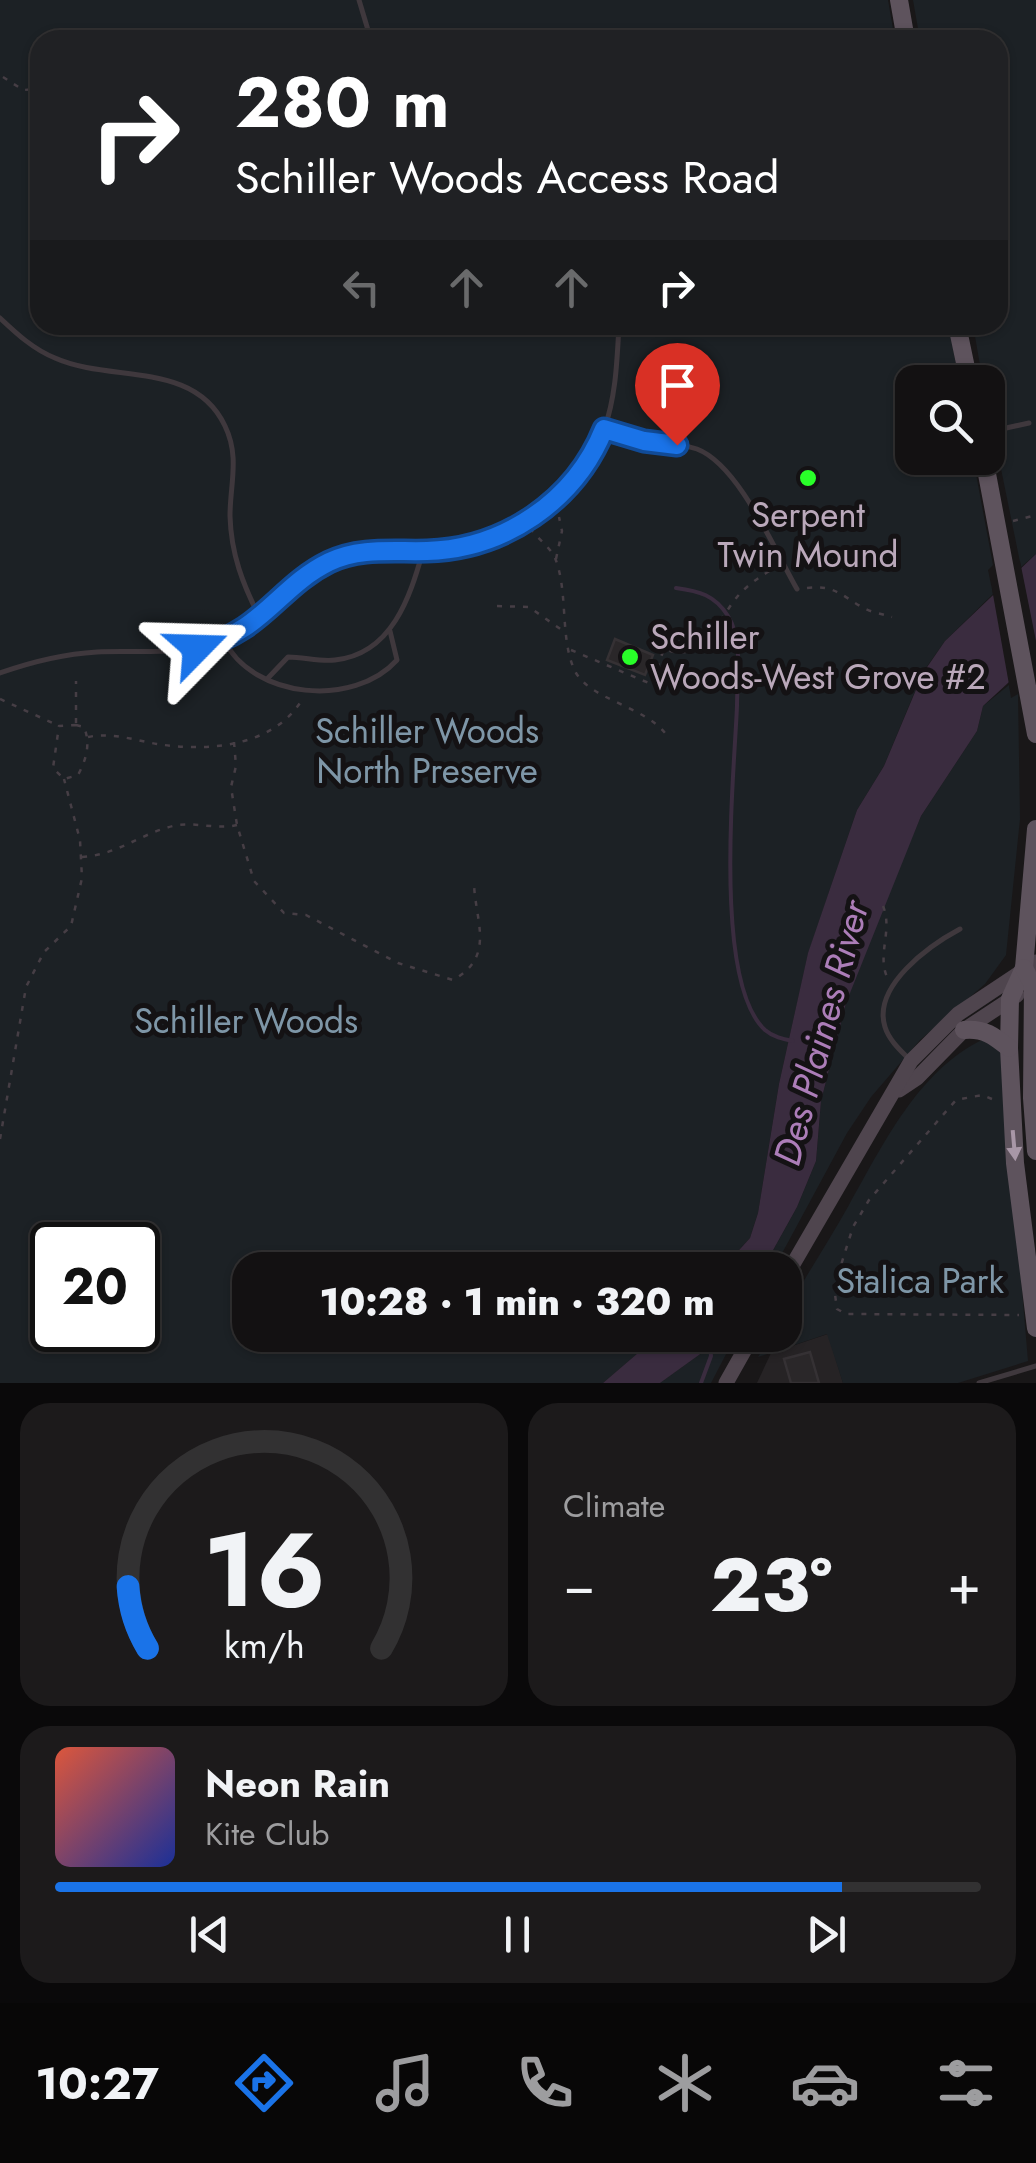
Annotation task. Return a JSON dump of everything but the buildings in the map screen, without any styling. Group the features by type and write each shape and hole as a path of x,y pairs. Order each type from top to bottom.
{"main road":[{"path":"899,0 904,30"},
{"path":"960,335 966,365"},
{"path":"987,475 1036,734"},
{"path":"1036,829 1032,975 1036,1150"},
{"path":"896,1092 917,1078 964,1030 1010,999 1032,975"},
{"path":"800,1252 911,1061 958,1014 1032,975"},
{"path":"1010,999 1015,1162 1036,1328"},
{"path":"964,1030 978,1029 991,1034 1009,1048"},
{"path":"726,1383 743,1352"}],"lane":[{"path":"359,0 368,30"},
{"path":"0,318 20,337 56,359 169,381 190,389 218,414 235,460 230,510 234,555 260,618"},
{"path":"0,672 59,656 180,650 224,640 260,618 312,571 334,559 381,550 423,551 479,542 526,523 578,477 604,429 614,389 617,335"},
{"path":"1005,429 1029,424"},
{"path":"604,429 644,441 695,448 709,455 734,481 797,589"},
{"path":"268,678 288,657 337,660 366,648 390,631 406,604 423,551"},
{"path":"224,640 242,666 268,678 308,690 350,688 386,672 398,660 390,631"},
{"path":"911,1061 884,1024 885,1005 894,987 920,958 960,929"},
{"path":"980,1383 1036,1366"}],"path":[{"path":"3,77 23,90 30,90"},
{"path":"1011,521 1036,515"},
{"path":"559,517 562,531 556,560 574,668 583,681 648,718 665,733"},
{"path":"526,523 556,560"},
{"path":"571,650 652,684 664,650 683,653 707,641 736,598 782,563"},
{"path":"797,589 824,586 842,591 862,607 892,617"},
{"path":"497,606 529,607 550,618 566,634"},
{"path":"76,681 76,724"},
{"path":"88,737 103,734 162,745 256,738 278,728 294,714 308,690"},
{"path":"0,699 16,710 59,726 84,727 88,737 86,760 78,775 64,779"},
{"path":"0,1139 26,986 44,952 71,926 82,878 64,779 53,768 59,726"},
{"path":"234,742 236,766 231,787 237,825 254,880 284,913 306,915 398,963 453,980 466,973 479,948 482,930 474,903 474,882"},
{"path":"81,857 105,856 178,824 221,829 237,825"},
{"path":"883,906 888,928 882,963 894,987"},
{"path":"992,1100 982,1095 956,1100 869,1200 853,1228 833,1300 837,1309 846,1314 1020,1315"}],"shaded area":[{"path":"828,1334 843,1383 757,1383 771,1353 802,1352 802,1343"}],"green space":[{"name":"Schiller Woods North Preserve","path":"0,0 888,0 893,30 30,30 30,335 951,335 956,365 895,365 895,475 976,475 993,565 988,570 993,594 945,641 923,672 884,766 857,810 808,954 750,1238 737,1252 232,1252 232,1352 639,1352 603,1383 0,1383"},
{"path":"913,0 1036,0 1036,554 1021,567 1002,475 1005,365 980,365 975,335 1008,335 1008,30 918,30"},
{"path":"1009,685 1011,698 1018,694 1020,819 1006,955 985,984 920,1040 871,1097 847,1133 783,1252 772,1252 816,1161 821,1101 846,1003 871,934 921,816 977,731 983,706"},
{"name":"Stalica Park","path":"984,1039 993,1040 1002,1054 1028,1361 958,1383 843,1383 827,1334 802,1342 802,1283 904,1111 921,1089 961,1053"},
{"path":"703,1352 727,1352 711,1383 660,1383"}],"water":[{"name":"Des Plaines River","path":"1036,554 1036,657 983,706 977,731 921,816 846,1003 821,1101 816,1161 797,1207 772,1252 737,1252 750,1238 758,1213 779,1084 808,953 857,810 884,766 923,673 945,641"},
{"path":"639,1352 703,1352 660,1383 603,1383"}],"pier":[{"path":"1020,561 1036,641 1036,664 1010,690 992,589"}],"waterway":[{"name":"Des Plaines River","path":"676,588 699,593 718,603 736,636 730,877 738,969 749,1005 765,1030 793,1041"},
{"path":"701,1383 711,1352"}],"place":[{"name":"Serpent Twin Mound","path":"808,478"},
{"name":"Schiller Woods-West Grove #2","path":"630,657"}],"route":[{"path":"197,648 240,632 274,608 312,571 334,559 381,550 446,550 525,524 578,477 604,429 618,436 677,445"}],"park label":[{"name":"Schiller Woods","path":"246,1021"}]}
